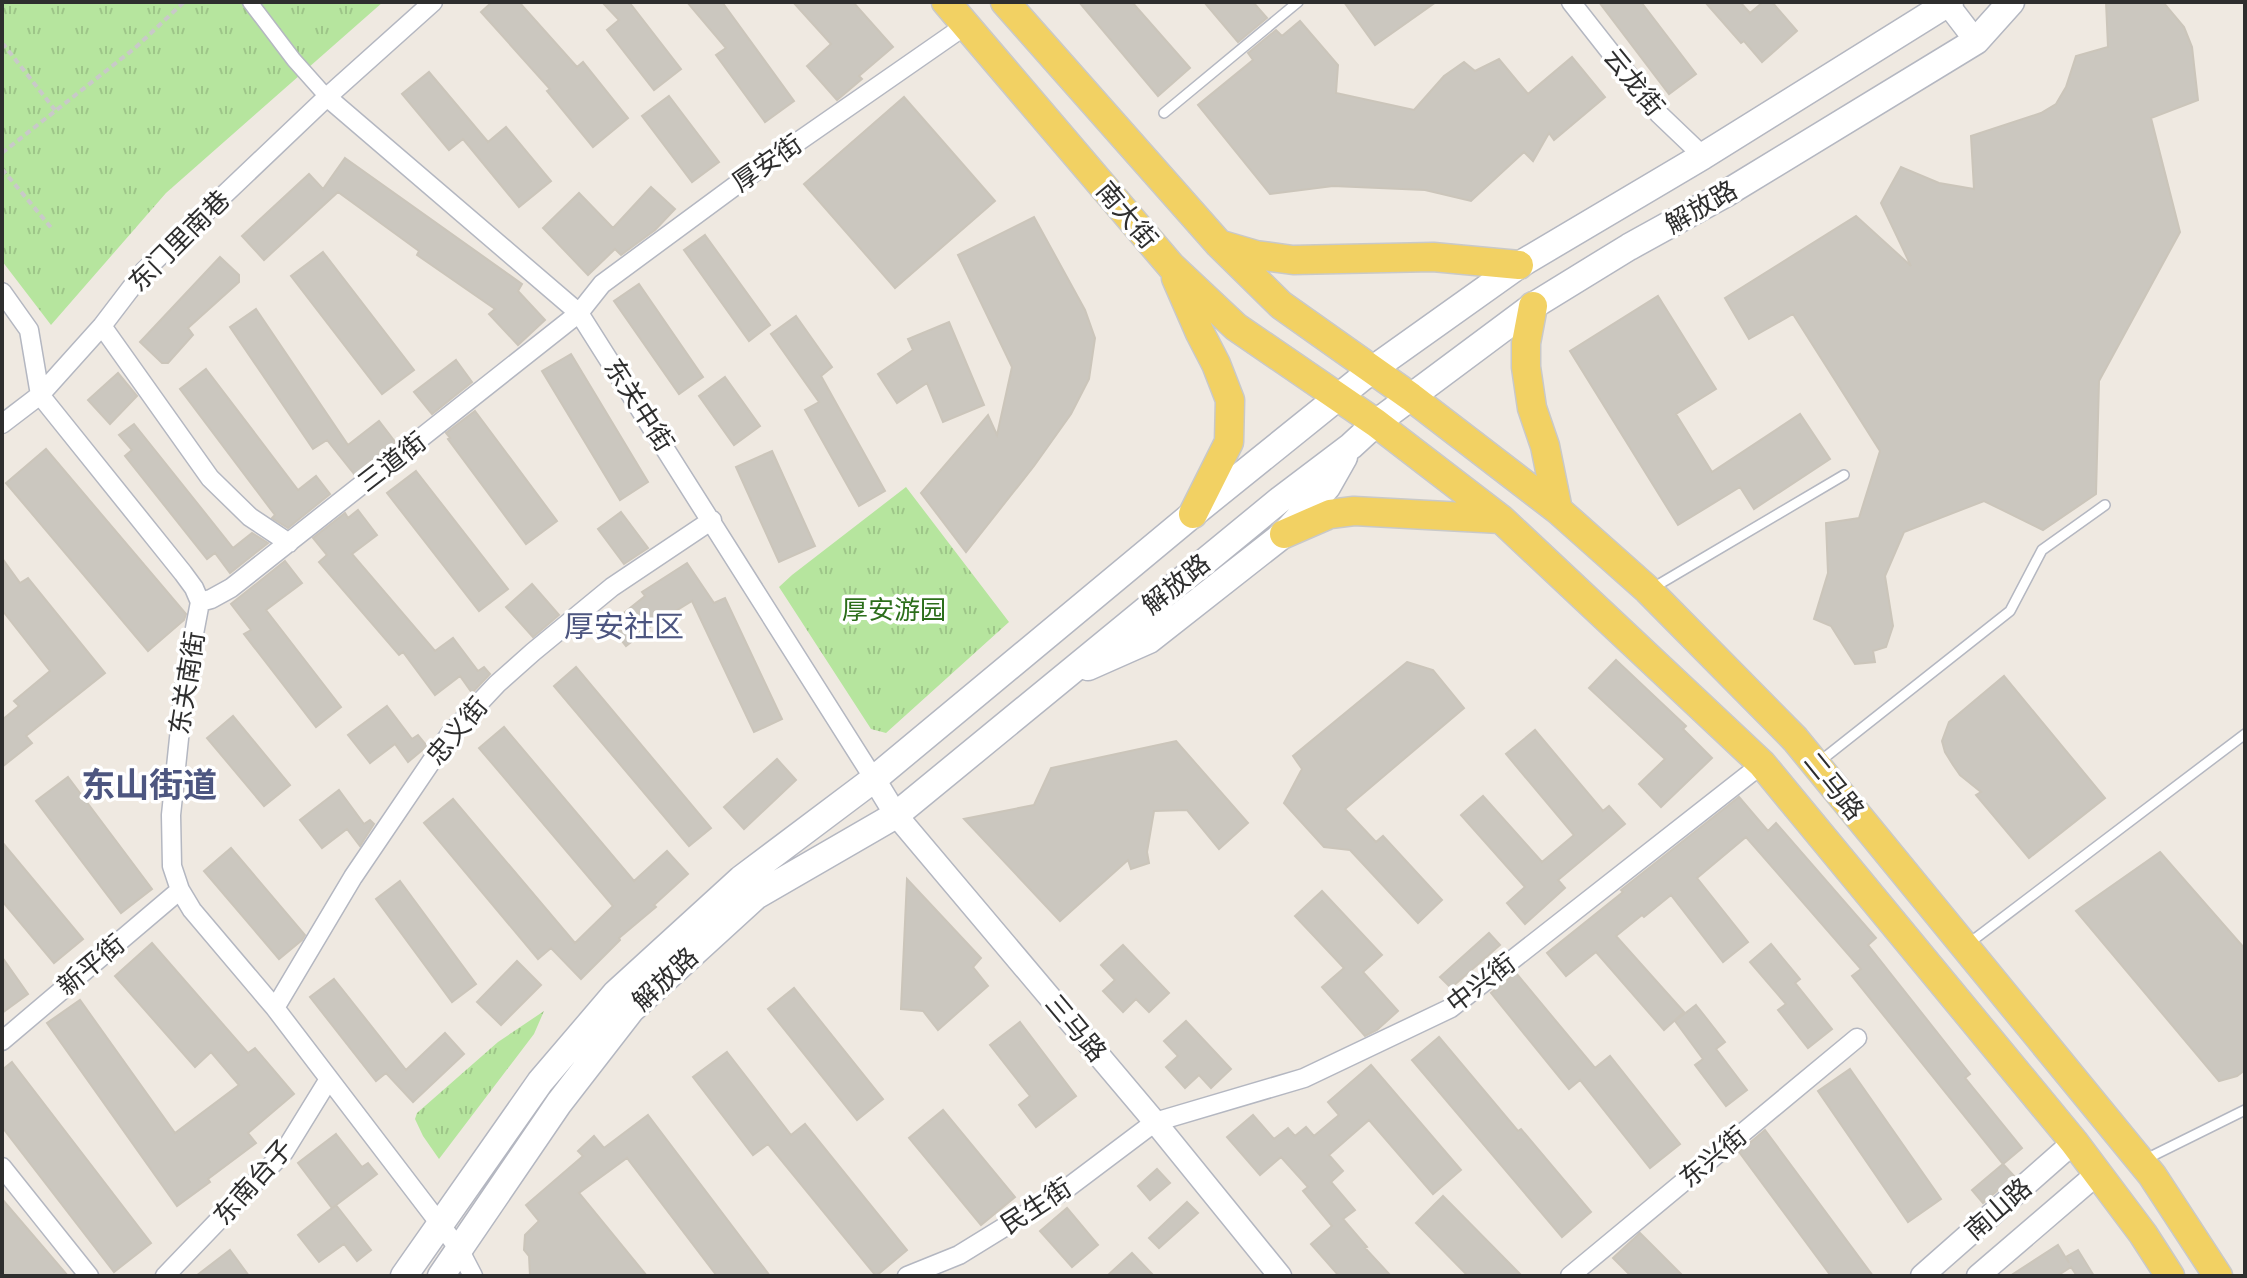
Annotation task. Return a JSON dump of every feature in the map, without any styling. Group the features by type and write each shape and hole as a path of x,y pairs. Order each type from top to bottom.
{"main road":[{"name":"南大街","path":"946,2 1171,266 1236,327 1336,398"},
{"name":"南大街","path":"1005,2 1219,244 1281,305 1373,369"},
{"name":"解放路","path":"441,1276 559,1103 631,1010 756,896 896,815 1376,423 1533,306 1629,247 1725,194 1976,41 2011,2"},
{"name":"解放路","path":"404,1276 540,1082 616,993 741,879 874,779 1373,369 1519,265 1703,156 1948,3"},
{"path":"1219,244 1256,255 1293,260 1433,257 1519,265"},
{"path":"1171,266 1230,400 1229,442 1193,514"},
{"path":"1533,306 1526,343 1526,367 1532,408 1545,446 1558,510"},
{"name":"二马路","path":"1373,369 1558,510 1648,590 1795,739 2141,1161 2218,1276"},
{"name":"二马路","path":"1336,398 1376,423 1501,519 1762,764 2074,1142 2143,1234 2170,1276"},
{"path":"1059,679 1149,640 1284,534 1327,487 1351,446"},
{"path":"1284,534 1330,514 1354,511 1501,519"}],"street":[{"path":"250,2 327,97"},
{"name":"东门里南巷","path":"2,424 40,395 102,326 144,271 327,97 433,2"},
{"name":"云龙街","path":"1571,2 1659,114 1703,156"},
{"path":"1948,3 1976,41"},
{"name":"厚安街","path":"579,313 602,284 743,180 966,25"},
{"name":"东关中街","path":"327,97 579,313 874,779"},
{"path":"2,292 29,330 40,395"},
{"name":"三道街","path":"200,602 231,588 579,313"},
{"path":"102,326 210,478 250,517 289,543"},
{"name":"东关南街","path":"40,395 183,573 200,602 185,681 171,815 172,866 180,890 192,910 275,1008 459,1249 473,1276"},
{"name":"忠义街","path":"275,1008 353,877 450,734 497,684 612,587 712,520"},
{"name":"中兴街","path":"1155,1122 1304,1078 1451,1008 1762,764"},
{"name":"三马路","path":"874,779 896,815 1155,1122 1280,1276"},
{"name":"新平街","path":"2,1041 180,890"},
{"name":"东兴街","path":"1570,1276 1857,1038"},
{"name":"东南台子","path":"165,1276 284,1152 329,1079"},
{"name":"民生街","path":"907,1276 959,1255 1052,1197 1155,1122"},
{"name":"南山路","path":"1922,1276 2074,1142"},
{"path":"2,1167 89,1276"},
{"name":"南山路","path":"1978,1276 2098,1173"}],"lane":[{"path":"1164,113 1298,2"},
{"path":"1648,590 1844,475"},
{"path":"1816,764 2010,611 2042,550 2105,505"},
{"path":"1965,946 2245,734"},
{"path":"2141,1161 2245,1110"}],"path":[{"path":"2,153 135,48 184,2"},
{"path":"2,47 4,45 55,110"},
{"path":"2,169 53,230"}],"green space":[{"path":"2,2 383,2 166,193 51,325 2,261"},
{"name":"厚安游园","path":"906,487 1009,622 886,733 871,729 779,587"},
{"path":"544,1011 534,1034 439,1159 423,1136 415,1119 417,1113 498,1042"}],"building":[{"path":"492,2 519,2 577,67 583,62 628,118 593,147 547,91 550,89 481,12"},
{"path":"602,2 629,2 681,69 654,90 607,30 619,20"},
{"path":"687,2 722,2 794,101 765,122 716,55 726,48"},
{"path":"793,2 853,2 893,47 837,100 807,66 831,44"},
{"path":"1079,2 1132,2 1190,68 1158,96"},
{"path":"1204,2 1253,2 1267,18 1238,42"},
{"path":"1344,2 1436,2 1375,45"},
{"path":"1599,2 1641,2 1696,74 1669,94"},
{"path":"1705,2 1740,2 1750,13 1763,2 1772,2 1797,31 1762,62"},
{"path":"2106,2 2163,2 2184,27 2192,47 2198,100 2151,118 2180,232 2099,381 2096,494 2043,530 1984,501 1904,532 1885,576 1893,626 1886,647 1873,651 1875,662 1855,664 1831,626 1814,619 1828,573 1826,523 1859,518 1880,451 1793,314 1749,339 1725,298 1856,216 1911,266 1881,203 1901,167 1939,183 1974,189 1971,136 2041,113 2056,104 2066,87 2076,56 2108,47"},
{"path":"1300,21 1338,65 1336,93 1414,110 1444,76 1464,62 1475,71 1499,59 1528,94 1572,57 1605,97 1554,140 1549,133 1533,161 1524,152 1471,201 1425,190 1333,186 1270,194 1198,105 1253,60 1248,53 1276,30 1282,36"},
{"path":"429,72 488,142 506,127 551,181 519,207 463,139 449,150 402,94"},
{"path":"669,96 719,162 692,182 642,116"},
{"path":"904,97 995,201 895,288 804,184"},
{"path":"345,158 522,284 518,291 545,320 518,345 489,314 495,309 417,255 419,251 338,192 264,260 242,236 309,174 323,189"},
{"path":"651,187 675,209 655,230 621,255 615,249 588,275 543,228 579,193 613,228"},
{"path":"1034,217 1085,310 1095,338 1089,379 1071,414 966,552 921,493 988,415 997,435 1012,367 958,255"},
{"path":"705,235 770,325 749,341 684,250"},
{"path":"323,252 414,370 382,394 291,276"},
{"path":"220,257 239,275 239,282 188,328 193,335 168,363 162,363 140,342"},
{"path":"639,284 703,377 679,394 614,301"},
{"path":"1658,296 1716,389 1676,414 1712,472 1800,414 1830,459 1754,509 1740,487 1678,525 1570,351"},
{"path":"256,309 348,445 379,421 396,443 355,475 327,440 313,449 230,327"},
{"path":"796,316 832,367 821,376 885,491 859,506 805,410 819,402 771,334"},
{"path":"949,322 984,405 943,422 927,383 897,403 878,374 913,350 908,339"},
{"path":"571,354 648,482 620,500 542,371"},
{"path":"456,360 472,382 432,414 414,392"},
{"path":"206,369 298,490 316,476 330,494 288,528 272,518 275,515 180,389"},
{"path":"118,373 137,396 110,424 88,400"},
{"path":"725,377 760,426 734,445 699,396"},
{"path":"475,411 557,521 526,544 448,439 446,433"},
{"path":"134,424 233,548 252,533 268,543 230,573 215,553 207,559 125,456 132,450 119,435"},
{"path":"46,449 186,614 184,620 148,651 6,483"},
{"path":"772,451 815,546 779,562 736,467"},
{"path":"416,471 508,589 479,611 387,493"},
{"path":"358,510 377,535 352,554 435,651 453,638 478,671 484,667 490,674 472,693 460,676 435,695 403,652 399,655 319,562 327,555 313,538 345,513 348,518"},
{"path":"621,512 648,548 624,564 598,529"},
{"path":"2,558 20,583 28,578 105,673 26,736 32,743 2,767 2,720 19,706 14,701 50,671 2,610"},
{"path":"285,561 302,583 266,610 341,707 316,727 244,634 251,630 231,604"},
{"path":"687,563 714,603 725,598 782,719 754,732 692,601 660,619 626,646 609,625 645,596 642,592"},
{"path":"532,584 559,615 533,637 506,607"},
{"path":"1616,660 1686,726 1683,729 1712,758 1661,807 1639,784 1665,759 1589,688"},
{"path":"1407,662 1433,670 1464,708 1345,809 1376,842 1383,836 1442,900 1418,923 1350,850 1324,847 1284,803 1302,769 1293,756"},
{"path":"576,667 711,828 689,846 554,686"},
{"path":"2004,676 2105,798 2029,858 1976,795 1981,792 1960,775 1945,752 1942,741 1949,722"},
{"path":"387,706 412,739 418,735 427,746 408,762 395,744 370,763 348,735"},
{"path":"233,716 290,785 264,806 207,738"},
{"path":"504,727 634,881 667,851 688,874 654,905 656,907 619,938 581,979 551,948 538,959 424,823 453,799 575,943 613,906 479,748"},
{"path":"1535,730 1603,811 1609,806 1625,824 1558,880 1565,888 1525,924 1507,903 1525,887 1461,815 1483,796 1542,862 1574,835 1506,754"},
{"path":"1176,741 1248,823 1219,849 1187,810 1154,811 1147,852 1149,863 1131,869 1128,860 1060,921 964,819 1034,805 1051,768"},
{"path":"777,759 796,780 744,829 724,807"},
{"path":"68,777 152,889 121,913 36,801"},
{"path":"339,790 364,824 370,820 374,824 360,846 347,829 322,848 300,820"},
{"path":"1739,797 1768,831 1776,823 1876,938 1868,945 1970,1074 1965,1078 2022,1148 2003,1164 1852,976 1861,969 1746,837 1697,878 1748,942 1723,962 1671,895 1616,936 1684,1012 1664,1030 1596,952 1566,976 1547,953"},
{"path":"2,842 83,939 54,963 2,901"},
{"path":"231,848 305,935 279,959 204,871"},
{"path":"2160,852 2245,949 2245,1070 2237,1076 2219,1081 2076,911"},
{"path":"907,879 981,958 973,967 988,986 938,1030 923,1011 901,1009"},
{"path":"400,881 476,984 452,1002 376,899"},
{"path":"1322,891 1382,955 1363,972 1398,1011 1377,1030 1365,1036 1322,987 1344,968 1295,916"},
{"path":"1489,933 1500,945 1451,988 1440,977"},
{"path":"152,943 248,1053 255,1048 294,1094 248,1133 256,1143 177,1206 47,1023 80,1000 175,1133 239,1085 211,1052 195,1067 115,976"},
{"path":"1771,944 1800,979 1795,983 1832,1029 1808,1048 1778,1010 1786,1004 1750,962"},
{"path":"1123,945 1169,993 1149,1012 1136,999 1123,1012 1103,991 1115,980 1101,965"},
{"path":"2,957 28,994 2,1013"},
{"path":"517,961 541,985 501,1025 477,1002"},
{"path":"1516,973 1595,1068 1610,1056 1680,1144 1650,1168 1580,1080 1569,1089 1491,993"},
{"path":"334,979 406,1070 445,1033 464,1054 413,1102 386,1073 376,1081 310,997"},
{"path":"794,988 883,1099 857,1120 768,1009"},
{"path":"1696,1005 1725,1042 1716,1049 1747,1090 1726,1106 1695,1065 1703,1059 1675,1021"},
{"path":"1186,1021 1231,1069 1211,1088 1199,1075 1185,1088 1166,1067 1178,1056 1164,1041"},
{"path":"1020,1022 1076,1096 1036,1127 1019,1105 1030,1096 990,1045"},
{"path":"1439,1037 1591,1212 1562,1237 1412,1060"},
{"path":"727,1052 791,1135 805,1124 907,1250 876,1276 768,1144 753,1155 693,1077"},
{"path":"12,1062 151,1243 114,1272 2,1127 2,1070"},
{"path":"1371,1065 1461,1170 1433,1194 1369,1120 1329,1155 1343,1171 1331,1182 1355,1210 1343,1219 1391,1276 1339,1276 1311,1244 1332,1226 1303,1191 1308,1187 1281,1157 1260,1175 1227,1137 1253,1115 1274,1139 1288,1128 1295,1136 1306,1127 1314,1136 1339,1115 1328,1102"},
{"path":"1850,1069 1941,1199 1908,1222 1818,1091"},
{"path":"943,1110 1015,1197 981,1225 909,1138"},
{"path":"648,1115 770,1276 717,1276 627,1158 579,1193 647,1276 530,1276 529,1256 524,1250 525,1235 539,1221 526,1205 583,1156 578,1151 594,1136 604,1148"},
{"path":"1765,1130 1873,1276 1831,1276 1739,1152"},
{"path":"336,1134 362,1167 368,1163 377,1174 332,1208 298,1163"},
{"path":"2003,1164 2014,1176 1983,1203 1972,1190"},
{"path":"1157,1169 1170,1183 1150,1200 1138,1186"},
{"path":"1443,1196 1522,1276 1468,1276 1416,1223"},
{"path":"2,1199 68,1276 7,1276 2,1271"},
{"path":"1187,1202 1198,1213 1159,1248 1149,1238"},
{"path":"336,1205 371,1250 357,1261 344,1244 319,1262 298,1235"},
{"path":"1067,1208 1098,1245 1072,1267 1040,1231"},
{"path":"1640,1233 1683,1276 1631,1276 1613,1258"},
{"path":"2058,1245 2069,1263 2066,1257 2078,1250 2094,1276 2077,1276 2071,1267 2057,1276 2010,1276"},
{"path":"230,1250 249,1276 196,1276"},
{"path":"1132,1253 1154,1276 1107,1276"}],"district":[{"name":"厚安社区","path":"624,627"},
{"name":"东山街道","path":"149,785"}]}
